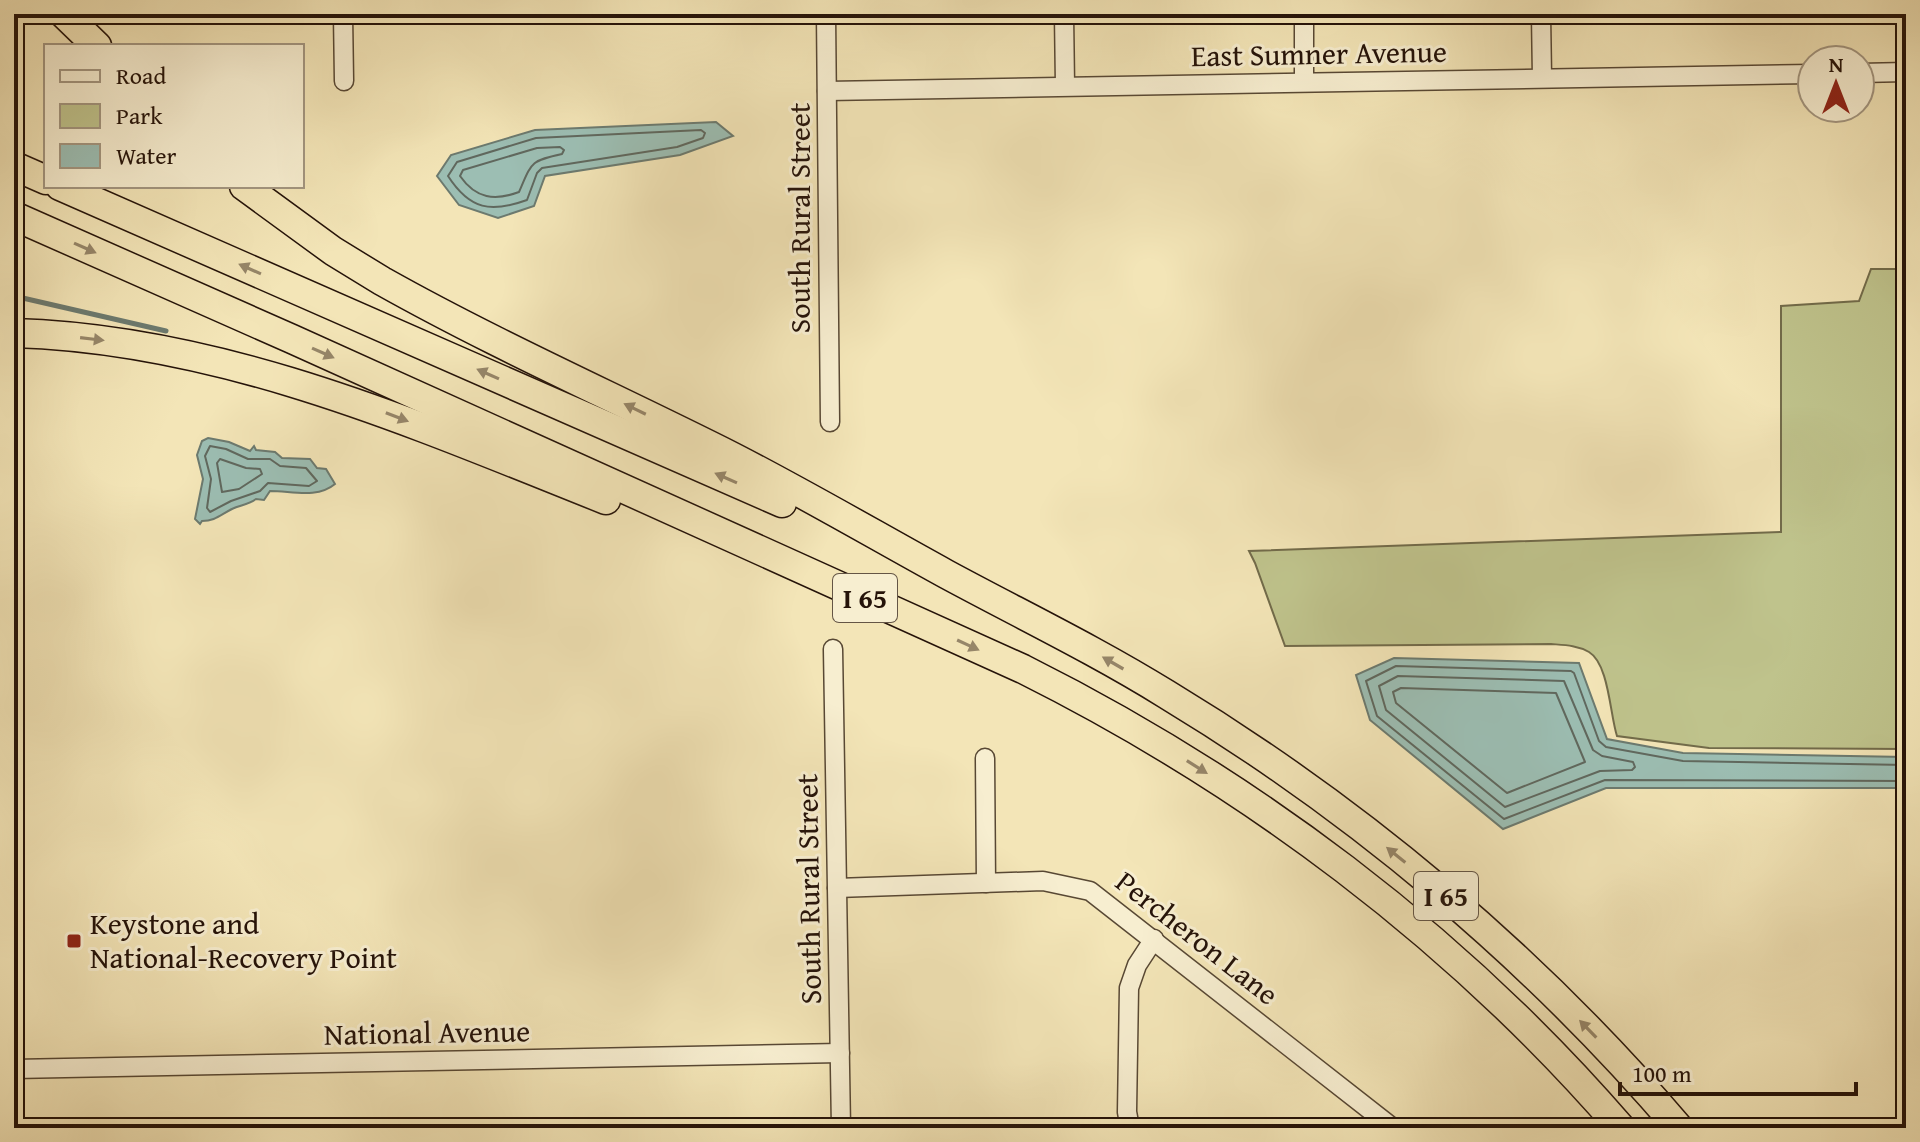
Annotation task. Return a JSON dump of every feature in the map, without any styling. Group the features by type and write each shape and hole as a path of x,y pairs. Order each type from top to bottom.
{"highway":[{"path":"64,14 95,44"},
{"path":"14,166 44,179"},
{"name":"I 65","path":"65,188 951,577 1087,648 1168,695 1265,757 1360,826 1448,897 1541,982 1679,1128"},
{"path":"247,188 333,251 401,292 735,459 951,577"},
{"name":"I 65","path":"14,216 1023,669 1138,731 1233,790 1414,925 1475,979 1570,1072 1621,1128"},
{"path":"14,333 99,339 153,348 309,386 393,415 922,624"}],"street":[{"path":"343,14 344,81"},
{"name":"South Rural Street","path":"826,14 830,422"},
{"path":"1064,14 1065,86"},
{"path":"1304,14 1304,82"},
{"path":"1541,14 1542,78"},
{"path":"1876,73 1906,72"},
{"name":"East Sumner Avenue","path":"827,91 1796,74"},
{"name":"South Rural Street","path":"833,649 841,1128"},
{"path":"985,758 986,883"},
{"name":"Percheron Lane","path":"837,888 1043,881 1090,891 1393,1128"},
{"path":"1130,1128 1127,1112 1129,988 1137,965 1154,939"},
{"name":"National Avenue","path":"14,1069 840,1053"}],"green space":[{"path":"1871,269 1906,269 1906,749 1709,748 1617,736 1601,667 1589,652 1570,646 1285,646 1249,551 1781,532 1781,306 1859,301"}],"water":[{"path":"716,122 733,136 680,155 545,176 534,206 498,218 459,205 437,176 451,155 535,130"},
{"path":"208,438 250,451 254,446 256,450 275,452 282,458 310,459 317,468 326,469 335,484 312,493 270,491 264,500 256,499 200,524 195,519 203,479 197,455 202,441"},
{"path":"1394,658 1579,663 1607,739 1683,753 1906,757 1906,788 1606,788 1503,829 1370,720 1356,675"}],"waterway":[{"path":"14,296 166,331"}],"place":[{"name":"Keystone and National-Recovery Point","path":"74,941"}]}
